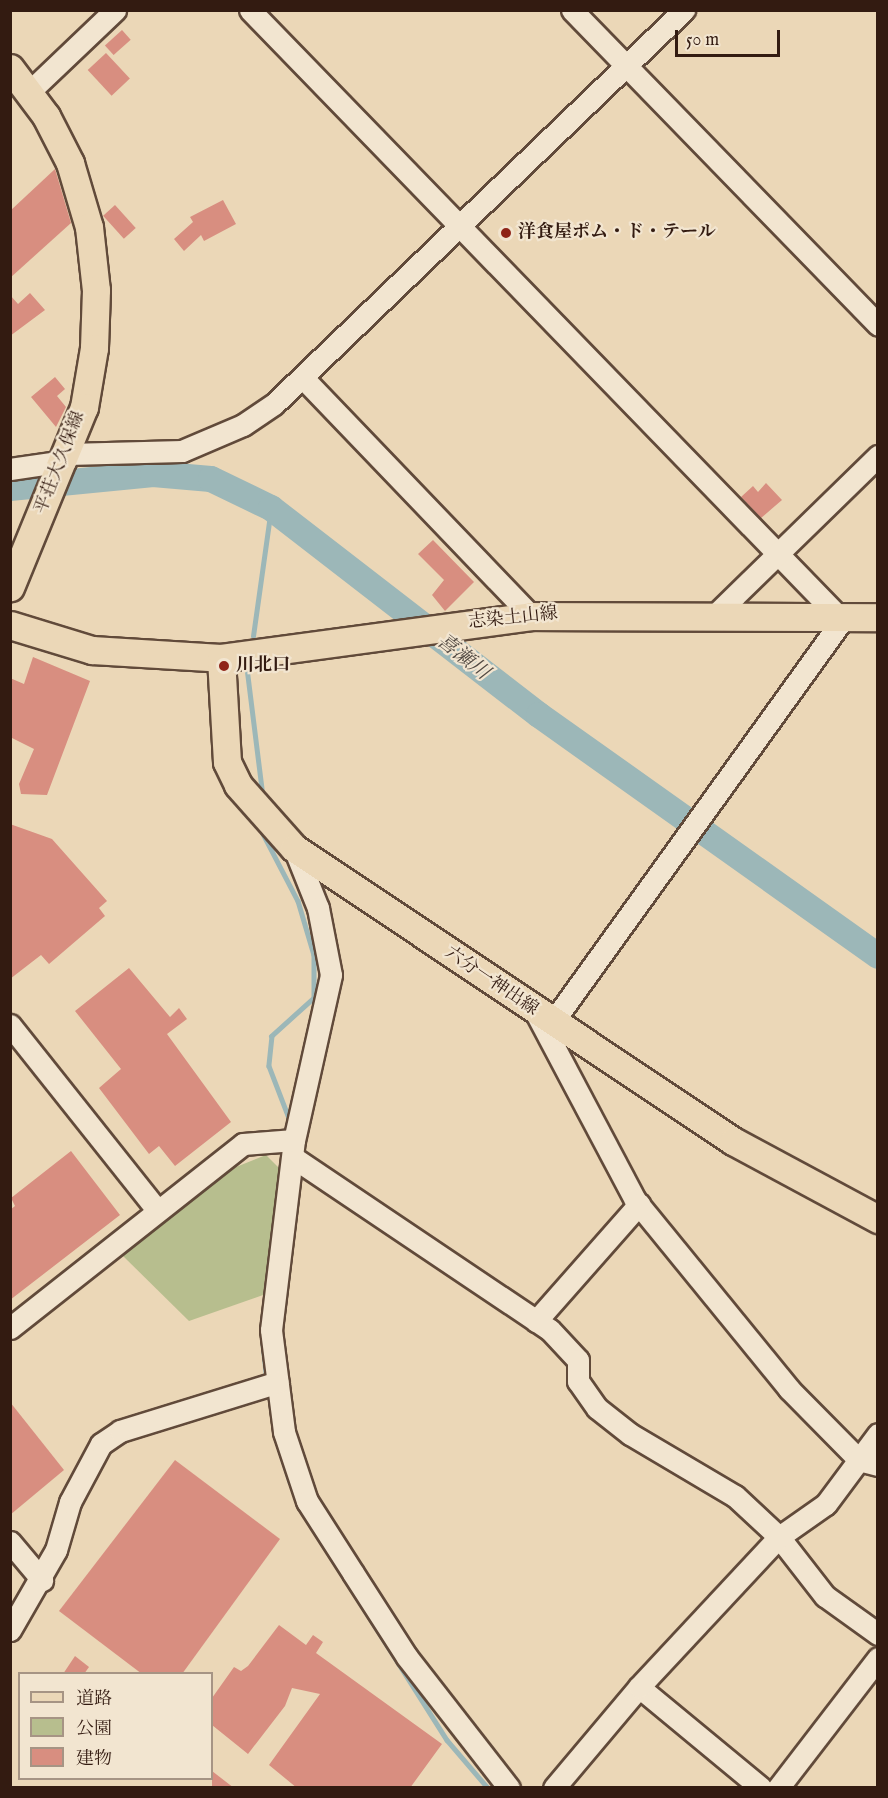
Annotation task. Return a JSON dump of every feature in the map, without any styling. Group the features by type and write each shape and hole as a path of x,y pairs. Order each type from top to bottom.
{"main road":[{"name":"平荘大久保線","path":"10,68 29,92 70,163 89,227 96,290 86,395 65,460 10,587"},
{"name":"志染土山線","path":"10,625 92,650 221,657 531,616 878,617"},
{"name":"六分一神出線","path":"221,657 227,762 238,785 294,848 543,1017 733,1141 878,1218"}],"street":[{"path":"29,92 115,10"},
{"path":"250,10 842,616 686,838 543,1017 589,1120 639,1204 789,1389 868,1463"},
{"path":"572,10 878,325"},
{"path":"10,469 65,460 182,451 243,425 304,379 684,10"},
{"path":"304,379 531,616"},
{"path":"715,615 878,456"},
{"path":"294,848 318,908 331,975 294,1149 271,1330 284,1432 307,1501 407,1657 509,1788"},
{"path":"10,1025 157,1210"},
{"path":"10,1328 243,1144 294,1149 536,1321 578,1360 578,1382 597,1408 630,1434 735,1496 779,1537 825,1596 878,1634"},
{"path":"536,1321 639,1204"},
{"path":"10,1630 42,1580 70,1502 101,1444 120,1431 278,1382"},
{"path":"554,1788 639,1687 779,1537 826,1504 868,1463 878,1434"},
{"path":"10,1542 42,1580"},
{"path":"778,1788 878,1658"},
{"path":"639,1687 761,1788"}],"green space":[{"path":"266,1155 279,1168 263,1295 189,1321 121,1254 236,1167"}],"building":[{"path":"122,30 131,40 114,55 105,45"},
{"path":"106,53 130,79 112,96 88,70"},
{"path":"55,169 71,223 10,278 10,211"},
{"path":"223,200 236,224 204,241 201,235 184,251 174,239 193,222 190,217"},
{"path":"115,205 136,228 124,239 103,216"},
{"path":"30,293 45,310 10,336 10,295 18,304"},
{"path":"55,377 65,389 57,396 66,407 56,427 31,397"},
{"path":"766,483 782,500 761,518 741,497 753,486 758,492"},
{"path":"433,540 474,582 445,611 432,595 444,580 418,554"},
{"path":"33,657 90,681 47,795 21,794 19,784 34,749 10,737 10,678 24,684"},
{"path":"10,824 52,839 107,901 99,908 105,916 49,964 41,955 10,979"},
{"path":"129,968 170,1017 179,1008 187,1019 167,1034 231,1122 175,1166 159,1146 149,1154 99,1088 121,1069 75,1011"},
{"path":"71,1151 120,1215 10,1300 10,1210 15,1206 11,1198"},
{"path":"10,1402 64,1470 10,1515"},
{"path":"175,1460 280,1539 183,1672 139,1672 59,1611"},
{"path":"279,1625 306,1645 313,1635 323,1642 316,1653 442,1744 410,1788 297,1788 269,1765 320,1694 292,1688 285,1706 248,1754 213,1726 213,1697 234,1667 241,1671 248,1666"},
{"path":"75,1656 89,1667 85,1672 64,1672"},
{"path":"213,1772 234,1788 212,1788"}],"waterway":[{"name":"喜瀬川","path":"10,488 153,474 211,479 271,508 539,715 878,956"},
{"path":"253,636 271,508"},
{"path":"247,668 263,797"},
{"path":"260,828 298,901 314,955 314,998 272,1036 269,1066 289,1118"},
{"name":"喜瀬川","path":"868,949 878,947"},
{"path":"263,1344 267,1380"},
{"path":"277,1441 290,1482"},
{"path":"299,1506 447,1740 488,1788"}],"place":[{"name":"洋食屋ポム・ド・テール","path":"506,233"},
{"name":"川北口","path":"224,666"}]}
